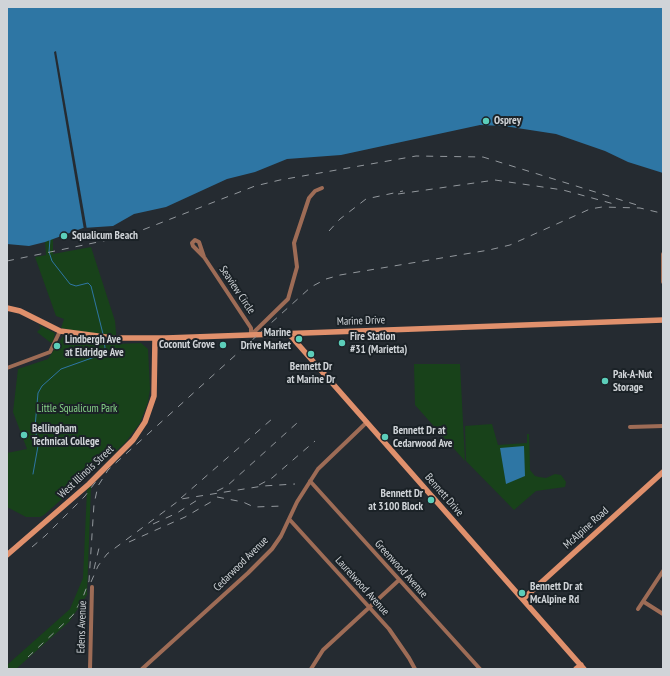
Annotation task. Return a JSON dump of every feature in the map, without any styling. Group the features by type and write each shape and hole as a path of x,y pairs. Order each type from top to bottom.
{"main road":[{"name":"Marine Drive","path":"7,308 20,311 60,331 77,335 129,338 288,334 663,320"},
{"name":"Bennett Drive","path":"288,334 523,599 580,668"},
{"name":"West Illinois Street","path":"7,555 89,484 133,440 145,422 154,396 155,338"},
{"name":"McAlpine Road","path":"523,599 663,472"}],"street":[{"path":"251,335 288,299 297,267 294,243 309,198 315,191 322,188"},
{"path":"663,254 663,282"},
{"name":"Seaview Circle","path":"204,257 251,328 251,335"},
{"path":"7,368 50,352 60,331"},
{"name":"Cedarwood Avenue","path":"142,669 248,573 272,549 290,520 297,502 318,468 367,422"},
{"path":"630,427 663,426"},
{"name":"Greenwood Avenue","path":"310,481 480,669"},
{"name":"Laurelwood Avenue","path":"290,520 370,608 403,648 415,669"},
{"path":"638,609 662,573"},
{"path":"312,669 323,650 399,580"},
{"name":"Edens Avenue","path":"90,669 92,587"},
{"path":"644,602 663,614"}],"green space":[{"name":"Little Squalicum Park","path":"53,238 53,254 91,247 115,321 117,344 141,343 148,349 150,389 148,402 140,423 125,443 44,515 40,517 26,517 7,507 7,453 27,449 13,412 18,369 48,359 64,335 66,338 87,338 88,333 61,328 64,319 56,316 35,257 46,255 45,242"},
{"path":"39,325 55,333 53,342 51,343 37,332 41,328"},
{"path":"414,364 460,364 465,461 415,405"},
{"path":"492,424 498,445 527,443 527,434 529,434 530,470 535,476 539,477 546,478 555,474 561,475 566,482 565,487 536,491 514,510 466,461 465,426"},
{"path":"91,486 87,594 89,592 69,622 16,669 7,669 7,665 70,609 83,578 87,490"}],"water":[{"path":"7,7 663,7 663,173 628,162 605,151 556,134 504,126 480,125 341,155 287,159 255,172 227,179 166,207 134,214 113,226 83,228 45,242 29,246 7,244"},
{"path":"524,446 525,476 506,484 500,448"}],"pier":[{"path":"56,51 87,230 84,230 54,52"}],"waterway":[{"path":"50,239 49,252 52,261 70,284 76,286 88,283 91,286 103,334"},
{"path":"33,474 38,446 35,427 38,393 42,386 61,369 103,354 105,348 104,340"}],"railway":[{"path":"7,261 127,236 255,186 280,180 416,156 483,157 637,205"},
{"path":"398,194 495,180 563,190 614,204"},
{"path":"329,231 340,219 366,199 403,191"},
{"path":"28,657 73,615 83,597 89,581 94,504 98,486 108,470 311,287 326,279 340,275 489,250 510,245 590,209 602,207 640,208 661,213"},
{"path":"181,498 272,419"},
{"path":"217,491 227,486 297,423"},
{"path":"259,485 272,478 315,441"},
{"path":"32,547 85,496 97,480"},
{"path":"91,582 98,566 107,554 181,499 263,486 295,484"},
{"path":"153,524 177,513 202,497"},
{"path":"217,497 243,502 254,507 283,506"},
{"path":"129,542 185,517 216,499"},
{"path":"94,569 99,548"}],"place":[{"name":"Osprey","path":"486,121"},
{"name":"Squalicum Beach","path":"64,236"},
{"name":"Marine Drive Market","path":"299,339"},
{"name":"Fire Station #31 (Marietta)","path":"342,343"},
{"name":"Coconut Grove","path":"223,345"},
{"name":"Lindbergh Ave at Eldridge Ave","path":"57,346"},
{"name":"Bennett Dr at Marine Dr","path":"311,354"},
{"name":"Pak-A-Nut Storage","path":"605,381"},
{"name":"Bellingham Technical College","path":"24,435"},
{"name":"Bennett Dr at Cedarwood Ave","path":"385,437"},
{"name":"Bennett Dr at 3100 Block","path":"431,500"},
{"name":"Bennett Dr at McAlpine Rd","path":"522,593"}]}
